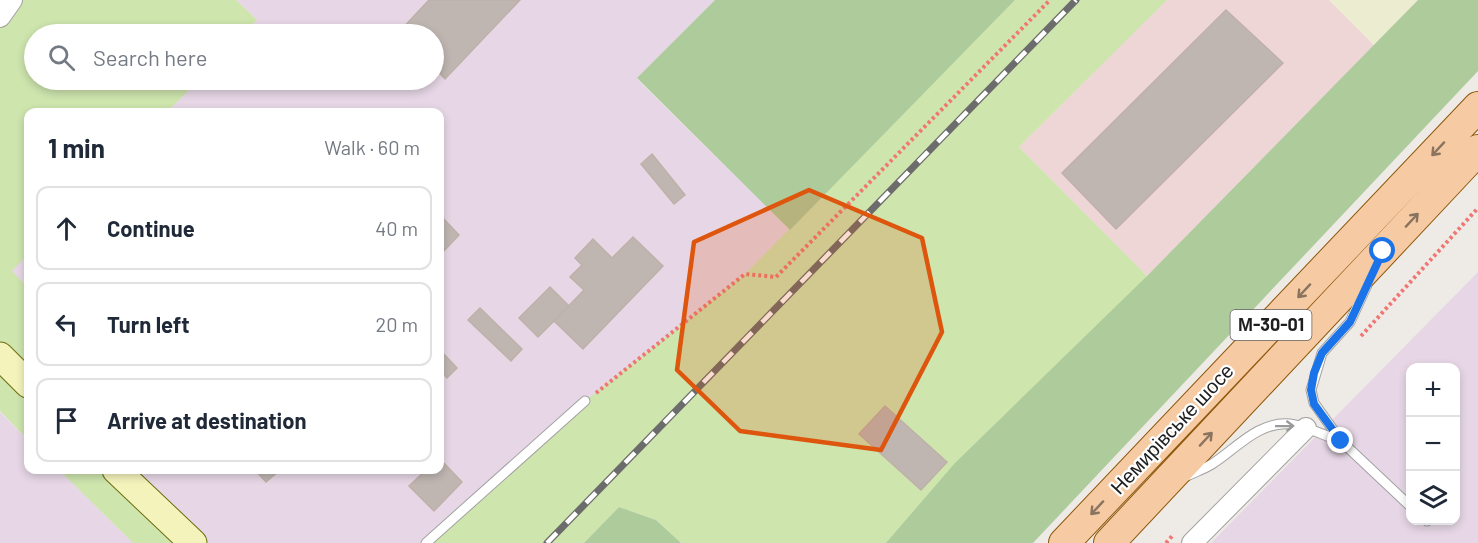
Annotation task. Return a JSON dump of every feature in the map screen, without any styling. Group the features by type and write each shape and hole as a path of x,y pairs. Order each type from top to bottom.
{"main road":[{"name":"Немирівське шосе","path":"1064,543 1478,107"},
{"name":"Немирівське шосе","path":"1109,543 1478,150"}],"street":[{"path":"0,17 12,0"},
{"path":"0,356 24,380"},
{"path":"1192,543 1306,428"},
{"path":"120,474 193,543"}],"lane":[{"path":"1383,251 1350,322 1322,353 1314,373 1311,390 1314,404 1341,441 1406,502"},
{"path":"426,543 585,401"},
{"path":"1160,489 1212,464 1251,434 1274,426 1288,424 1306,428 1341,441"}],"path":[{"path":"585,401 745,274 776,277 1050,0"}],"highlighted area":[{"path":"809,190 922,238 942,332 881,450 740,431 677,370 694,242"}],"shaded area":[{"path":"236,0 715,0 637,79 790,230 745,274 426,543 193,543 120,474 444,474 444,108 171,108 189,90 444,90 444,24 253,24 257,20"},
{"path":"1167,0 1329,0 1374,45 1147,276 1019,147"},
{"path":"24,258 24,284 11,271"},
{"path":"1478,272 1478,543 1211,543"},
{"path":"0,412 24,436 24,474 63,474 133,543 0,543"}],"green space":[{"path":"0,0 236,0 257,20 253,24 24,24 24,90 189,90 171,108 24,108 24,258 12,271 24,284 24,436 0,411"},
{"path":"715,0 1015,0 790,230 637,78"},
{"path":"1015,0 1167,0 1019,147 1147,276 895,543 681,543 656,520 619,507 584,543 426,543 585,401 745,274"},
{"path":"1329,0 1418,0 1374,45"},
{"path":"1418,0 1478,0 1478,71 1033,543 886,543 955,463 1147,276"},
{"path":"63,474 120,474 193,543 133,543"},
{"path":"619,507 656,520 681,543 584,543"}],"building":[{"path":"429,0 520,0 445,79 444,24 406,24"},
{"path":"1226,10 1283,63 1116,229 1062,173"},
{"path":"652,154 685,195 674,204 641,164"},
{"path":"444,219 459,235 444,251"},
{"path":"633,237 663,266 583,349 554,321 584,290 570,277 582,265 575,258 593,239 612,258"},
{"path":"550,287 569,306 538,337 519,318"},
{"path":"480,308 522,349 511,361 468,320"},
{"path":"444,354 457,368 447,378 444,375"},
{"path":"885,406 947,462 921,490 859,434"},
{"path":"444,463 462,482 434,511 409,486 422,474 444,474"},
{"path":"259,474 275,474 266,482"}],"railway":[{"path":"547,543 1076,0"}],"route":[{"path":"1341,441 1314,404 1311,390 1314,373 1322,353 1350,322 1383,251"}]}
